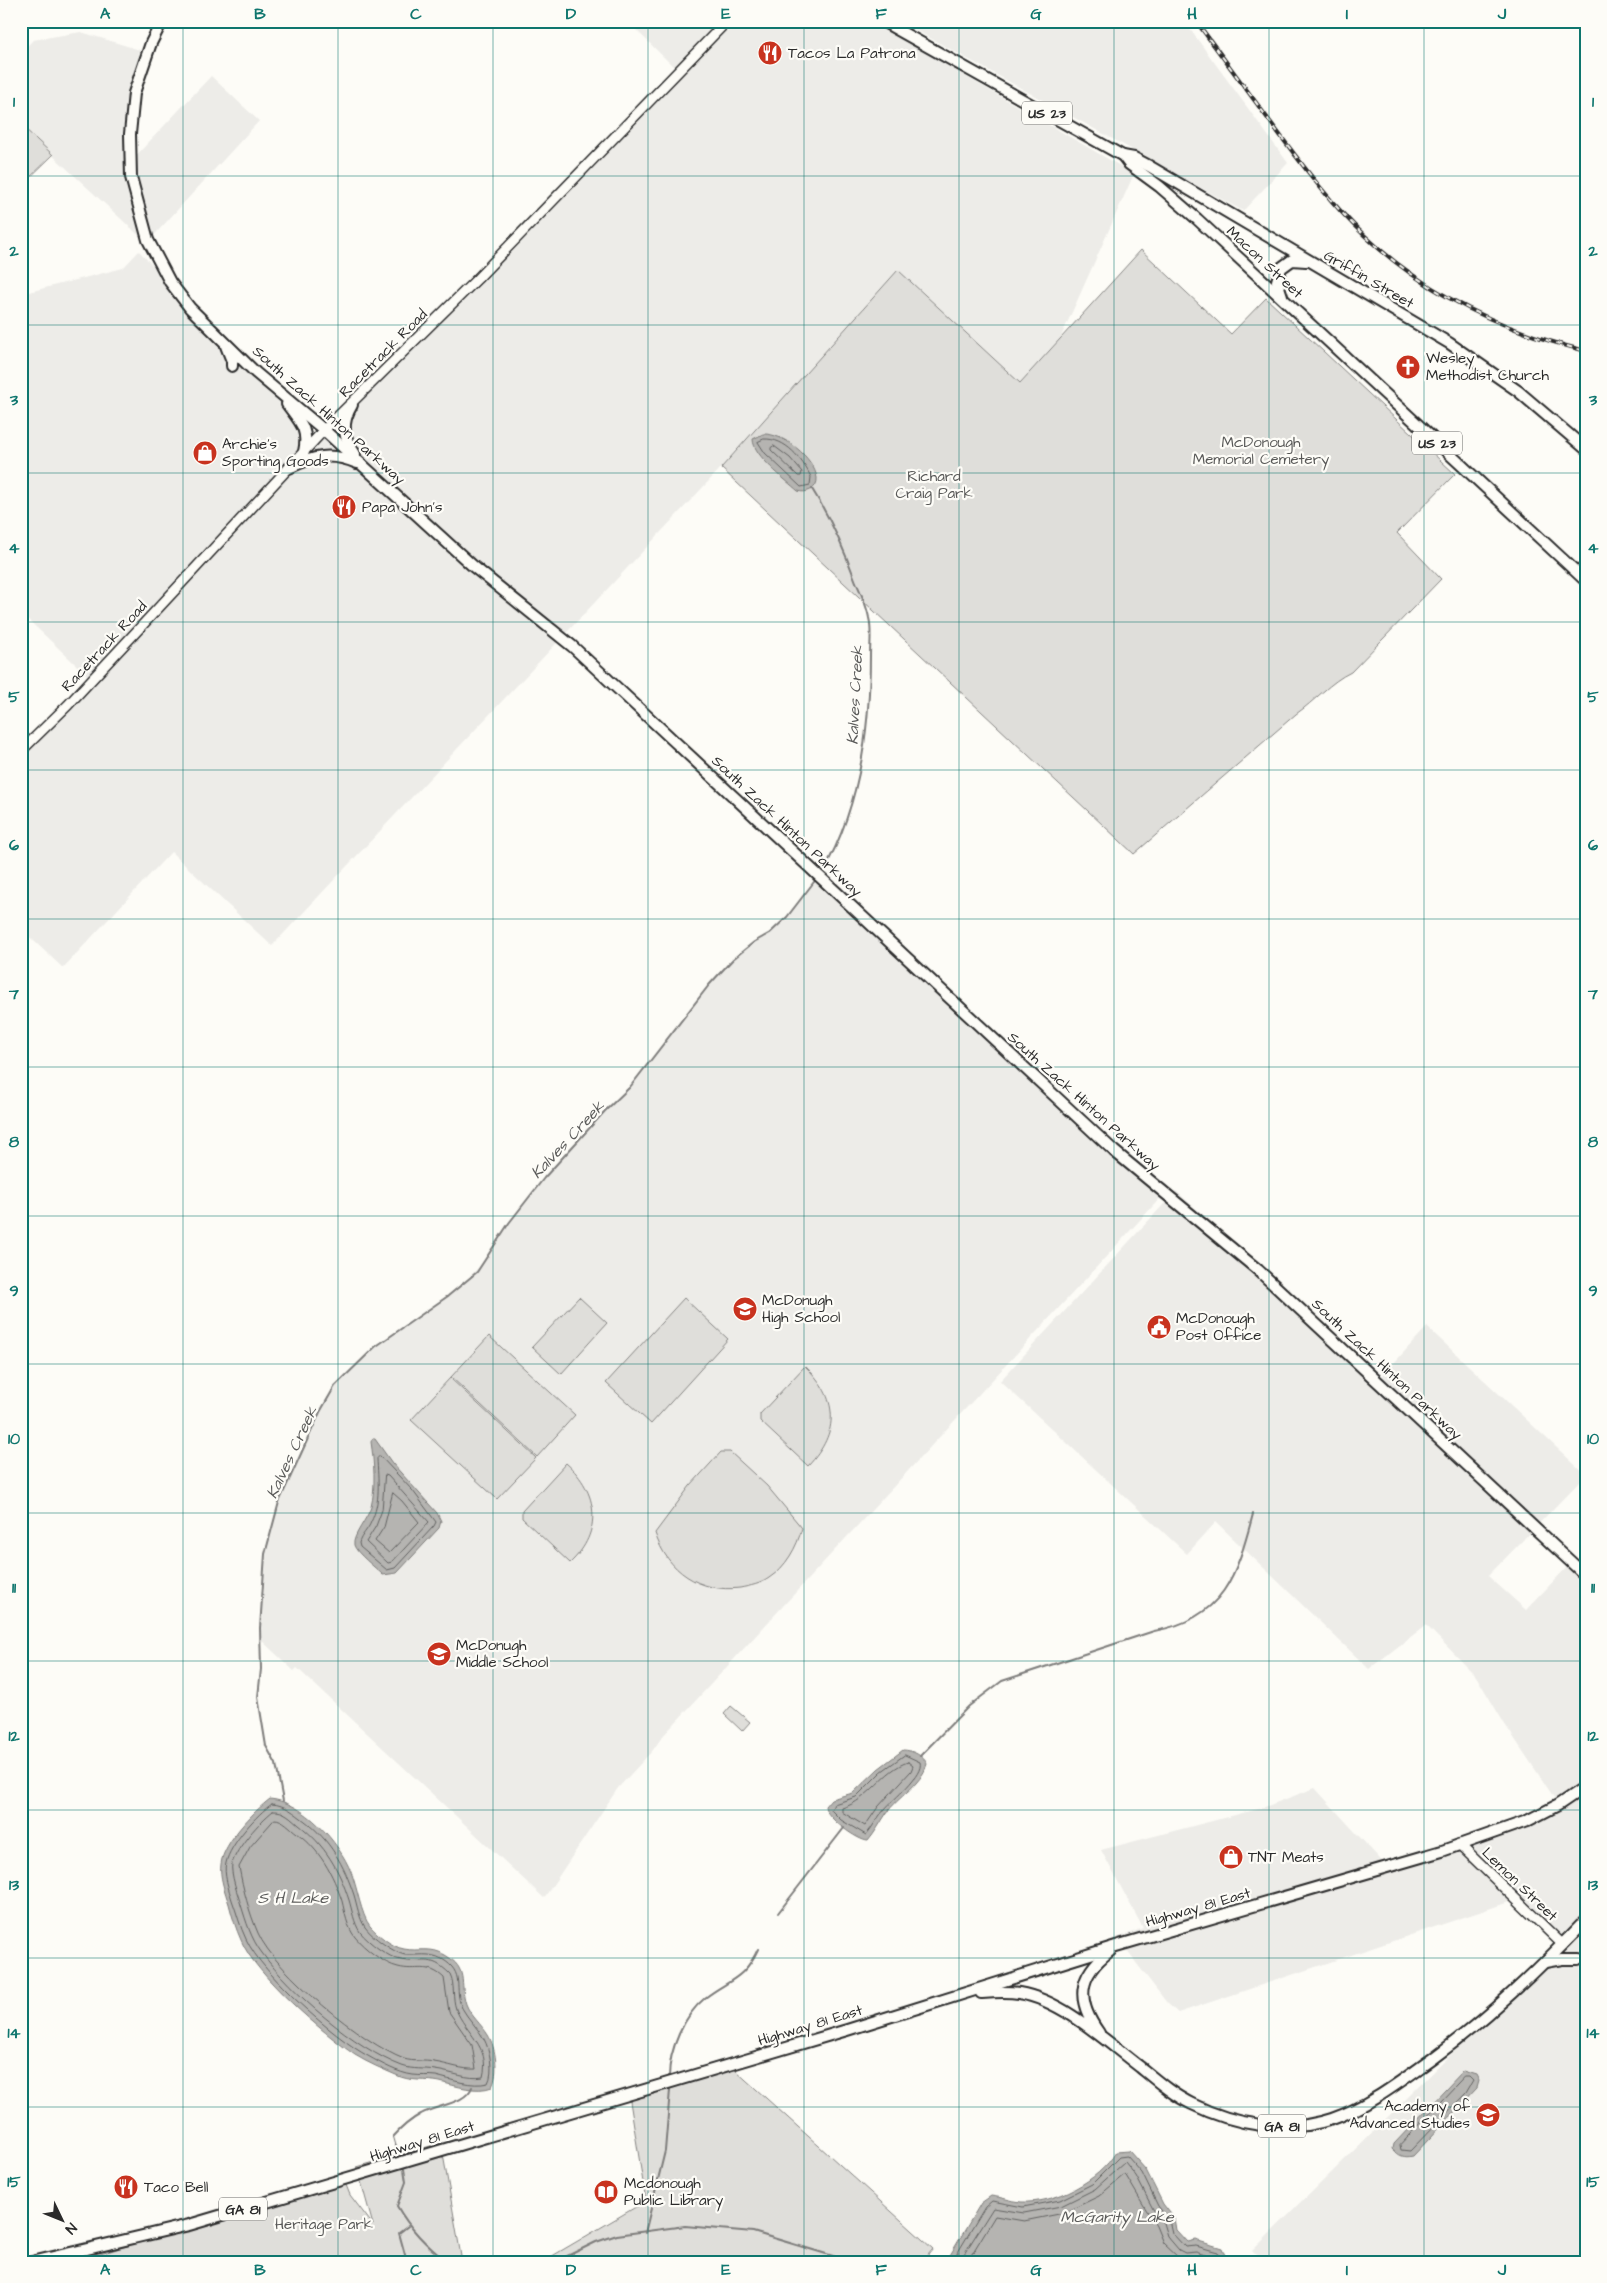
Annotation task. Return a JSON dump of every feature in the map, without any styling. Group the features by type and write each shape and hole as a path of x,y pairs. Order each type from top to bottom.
{"main road":[{"name":"South Zack Hinton Parkway","path":"162,21 151,43 134,93 130,134 131,177 144,231 170,282 190,308 276,389 324,430 474,567 572,646 1114,1151 1258,1270 1586,1576"},
{"name":"Macon Street","path":"882,21 1123,156 1129,164 1178,203 1586,581"},
{"name":"Griffin Street","path":"1123,156 1134,158 1149,166 1449,343 1518,391 1586,449"},
{"path":"1289,305 1278,286 1280,271 1286,263 1292,260 1310,262"},
{"path":"222,339 229,351 232,366"},
{"path":"276,389 304,428 307,438 304,452"},
{"path":"352,404 347,413 344,434 362,465"},
{"path":"289,468 324,455 347,459 362,465"},
{"name":"Highway 81 East","path":"32,2262 190,2225 672,2083 1116,1946 1501,1832 1558,1805 1586,1786"},
{"name":"GA 81","path":"965,1994 1001,1992 1031,1996 1061,2010 1104,2039 1165,2087 1191,2104 1210,2112 1253,2124 1283,2126 1318,2123 1333,2119 1367,2102 1413,2073 1490,2015 1586,1920"},
{"path":"1104,2039 1086,2013 1083,1986 1092,1968 1116,1946"},
{"path":"1545,1962 1579,1959"}],"street":[{"name":"Racetrack Road","path":"21,751 73,700 324,430 352,404 727,21"},
{"name":"Lemon Street","path":"1459,1844 1562,1944"}],"shaded area":[{"path":"627,21 870,21 1134,174 1060,339 1020,383 898,270 721,468 272,946 171,852 63,968 21,929 21,745 88,676 21,613 21,294 123,268 139,251 318,441 678,71"},
{"path":"899,21 1184,21 1288,163 1243,211"},
{"path":"81,32 140,50 124,128 131,161 211,76 259,121 147,243 21,126 21,52 33,40"},
{"name":"McDonugh High School","path":"820,878 1165,1193 662,1737 653,1750 618,1788 544,1898 297,1668 294,1671 260,1639 265,1554 269,1537 279,1502 320,1412 335,1386 375,1347 414,1321 465,1282 485,1260 509,1223 544,1178 605,1111 630,1087 709,985 733,959 754,942 770,933 787,917 805,893"},
{"path":"1176,1191 1382,1376 1427,1327 1586,1475 1488,1576 1526,1610 1568,1566 1586,1582 1586,2262 1263,2262 1252,2251 1564,1943 1515,1900 1178,2013 1167,2003 1117,1938 1143,1928 1101,1850 1262,1808 1315,1788 1389,1869 1467,1845 1557,1802 1504,1723 1476,1676 1426,1625 1369,1669 1216,1522 1187,1554 1000,1381"}],"green space":[{"path":"21,125 53,155 21,186"},
{"name":"Richard Craig Park","path":"1141,250 1231,334 1266,298 1455,474 1397,533 1441,579 1351,672 1336,681 1296,714 1134,854 721,468 898,270 1020,383"},
{"path":"579,1297 607,1323 561,1374 532,1347"},
{"path":"684,1298 728,1339 651,1424 606,1383"},
{"path":"489,1336 575,1415 537,1457 451,1377"},
{"path":"805,1366 824,1390 831,1415 826,1441 808,1466 760,1421 760,1414"},
{"path":"450,1378 536,1458 497,1499 411,1420"},
{"path":"721,1452 730,1452 767,1486 802,1528 794,1549 781,1568 762,1582 740,1588 725,1589 712,1587 687,1577 668,1558 660,1546 655,1533 690,1486"},
{"path":"566,1463 585,1486 593,1512 588,1538 581,1551 570,1563 522,1518 522,1511"},
{"path":"731,1706 750,1722 742,1731 724,1714"},
{"path":"725,2061 933,2249 922,2262 542,2262 646,2201 628,2089"},
{"name":"Heritage Park","path":"441,2143 462,2262 74,2262 344,2180 350,2195 373,2225 357,2167"}],"water":[{"path":"763,434 789,442 804,455 815,470 817,482 814,488 808,491 798,491 764,460 754,446 753,439"},
{"path":"372,1439 375,1439 392,1463 437,1513 441,1521 439,1528 397,1573 383,1575 362,1556 354,1545 355,1537 371,1507 373,1499"},
{"path":"903,1750 914,1752 923,1758 927,1764 924,1772 915,1785 886,1814 868,1841 863,1840 836,1822 826,1811 825,1806 831,1799 853,1793 878,1769"},
{"name":"S H Lake","path":"270,1799 295,1807 319,1825 338,1848 351,1872 364,1915 370,1926 377,1933 399,1948 440,1952 453,1960 457,1965 462,1976 466,2004 488,2035 493,2046 496,2067 492,2087 473,2089 435,2081 407,2079 370,2063 341,2045 309,2018 260,1970 237,1931 223,1884 221,1864 233,1837 248,1819"},
{"path":"1463,2071 1476,2075 1479,2081 1477,2088 1413,2156 1404,2157 1397,2153 1393,2149 1394,2144"},
{"name":"McGarity Lake","path":"1129,2151 1146,2170 1163,2204 1174,2218 1176,2230 1187,2242 1195,2240 1222,2248 1226,2258 1225,2262 946,2262 981,2203 991,2196 1021,2202 1034,2202 1062,2195 1075,2189 1099,2172 1116,2152"}],"waterway":[{"name":"Kalves Creek","path":"812,489 831,523 847,558 867,609 871,632 868,712 860,768 846,822 822,873"},
{"name":"Kalves Creek","path":"283,1801 276,1764 266,1746 258,1697 261,1669 260,1628 265,1554 279,1502 320,1412 335,1386 375,1347 448,1296 477,1272 509,1223 544,1178 605,1111 630,1087 709,985 733,959 754,942 770,933 787,917 817,878"},
{"path":"920,1756 969,1706 1002,1681 1154,1631 1178,1625 1197,1616 1212,1605 1224,1590 1233,1574 1241,1556 1253,1514"},
{"path":"778,1913 844,1828"},
{"path":"669,2077 675,2045 684,2023 697,2005 741,1973 753,1959 758,1949"},
{"name":"Kalves Creek","path":"398,2154 393,2137 402,2127 427,2111 457,2101 469,2093 472,2087"},
{"path":"645,2233 665,2151 670,2090"},
{"name":"Kalves Creek","path":"404,2169 406,2182 397,2206 419,2236 447,2262"},
{"name":"Kalves Creek","path":"407,2262 399,2233 408,2226"},
{"path":"555,2262 596,2242 617,2235 685,2226 753,2232 853,2262"}],"railway":[{"path":"1196,21 1318,185 1340,211 1388,256 1413,275 1467,308 1525,333 1586,351"}],"place":[{"name":"Tacos La Patrona","path":"770,53"},
{"name":"Wesley Methodist Church","path":"1408,367"},
{"name":"Archie's Sporting Goods","path":"205,453"},
{"name":"Papa John's","path":"344,507"},
{"name":"McDonugh High School","path":"745,1309"},
{"name":"McDonough Post Office","path":"1159,1327"},
{"name":"McDonugh Middle School","path":"439,1654"},
{"name":"TNT Meats","path":"1231,1857"},
{"name":"Academy of Advanced Studies","path":"1488,2115"},
{"name":"Taco Bell","path":"126,2187"},
{"name":"Mcdonough Public Library","path":"606,2192"}],"park label":[{"name":"McDonough Memorial Cemetery","path":"1261,450"}]}
